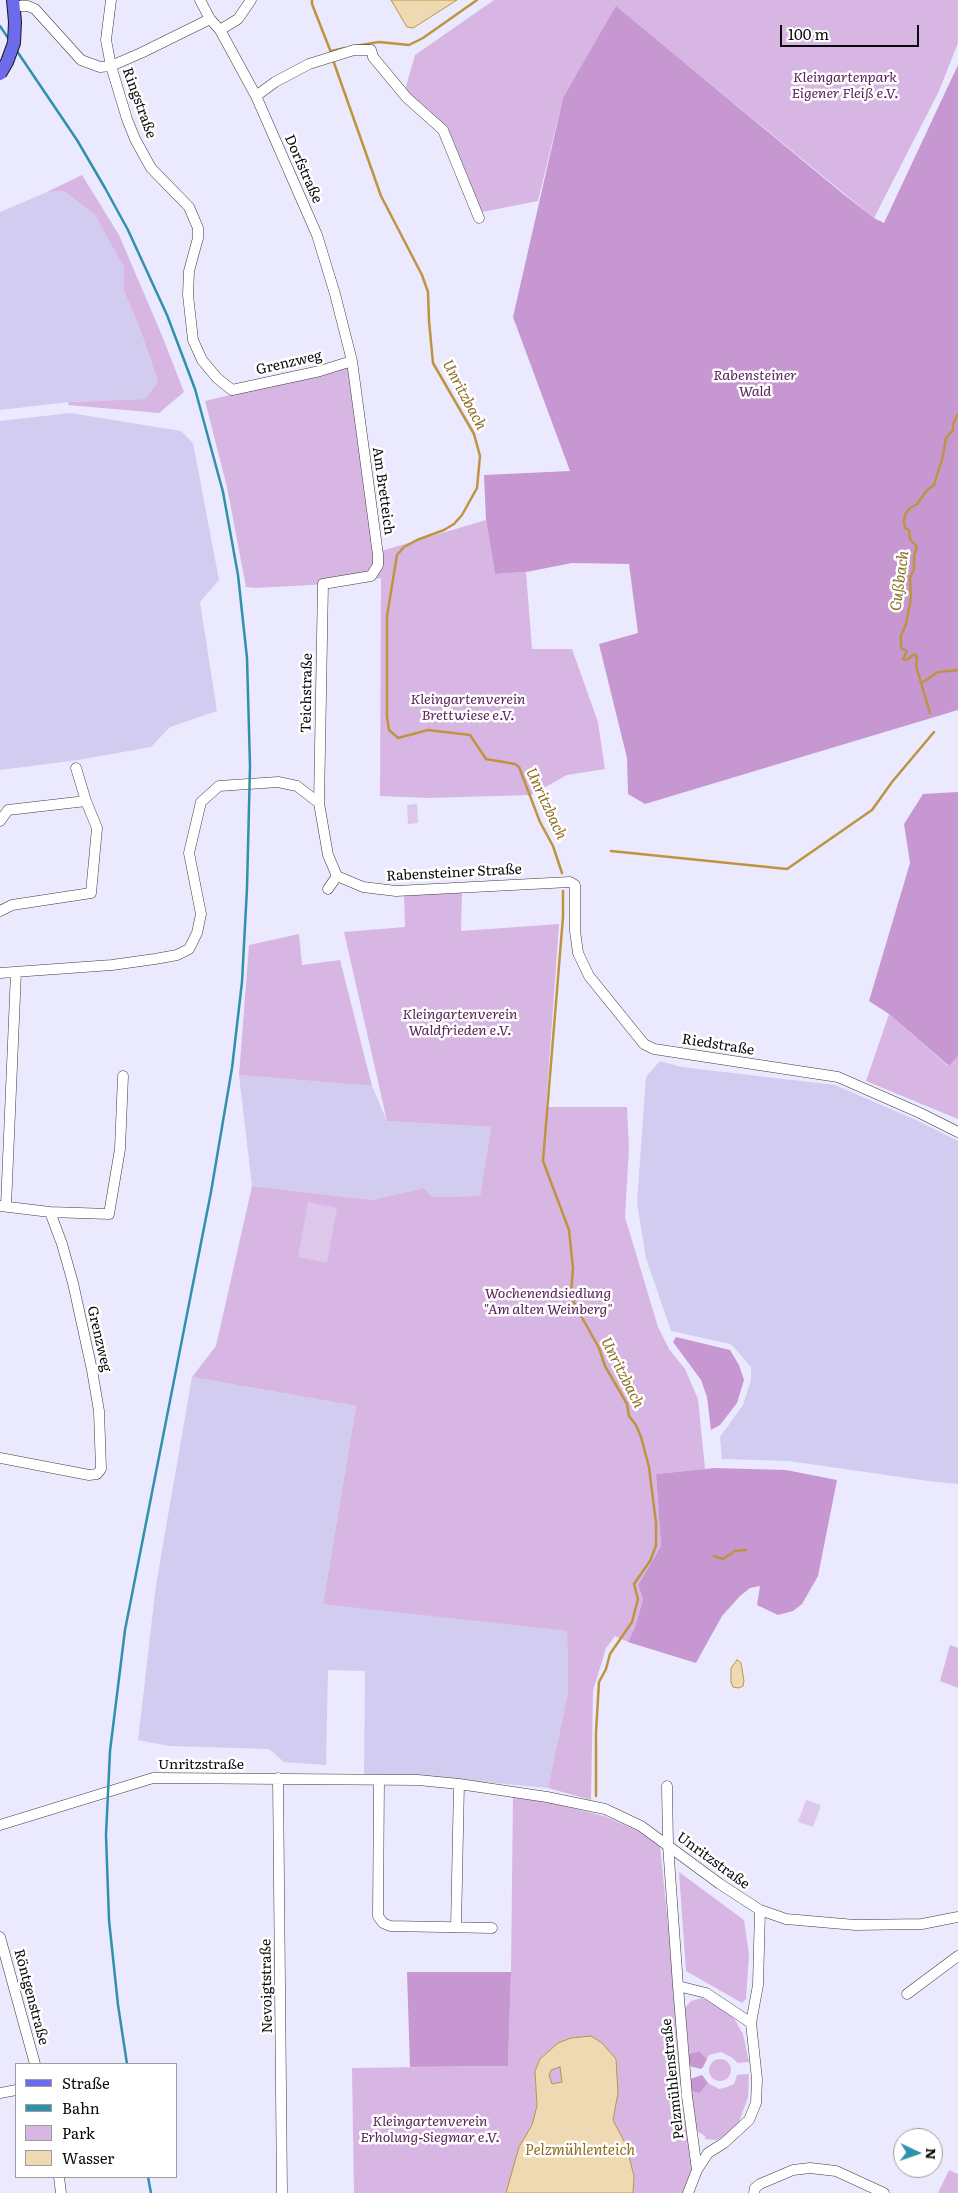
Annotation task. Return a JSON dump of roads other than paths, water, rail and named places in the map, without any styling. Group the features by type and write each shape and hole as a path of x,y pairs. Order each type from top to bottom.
{"main road":[{"path":"0,74 12,52 16,34 14,3"}],"street":[{"name":"Ringstraße","path":"111,0 106,34 111,66 127,120 151,168 189,207 196,223 198,238 188,281 193,340 202,360 217,378 232,390"},
{"name":"Dorfstraße","path":"200,0 210,19 220,30 256,96 317,235 335,294 352,361"},
{"path":"220,30 238,19 251,0"},
{"path":"14,3 34,9 81,60 93,66 111,66 210,19"},
{"path":"256,96 276,82 309,64 354,50 371,50 373,57 407,98 442,130 478,218"},
{"name":"Grenzweg","path":"232,390 320,371 352,361"},
{"name":"Am Bretteich","path":"323,584 371,576 378,565 352,361"},
{"name":"Teichstraße","path":"319,803 323,584"},
{"path":"0,911 12,905 91,893 97,828 76,768"},
{"path":"123,1076 120,1149 109,1214 50,1212 3,1206 6,970 112,965 169,956 189,949 197,933 201,914 189,853 201,802 219,786 278,782 297,786 319,803 328,855 336,876 328,889"},
{"path":"0,821 8,810 86,801"},
{"name":"Rabensteiner Straße","path":"336,876 363,887 396,891 508,886 556,881 570,882 575,885"},
{"name":"Riedstraße","path":"575,885 575,931 578,954 589,976 644,1044 654,1049 838,1077 958,1132"},
{"name":"Grenzweg","path":"0,1458 89,1475 97,1474 101,1469 99,1411 92,1370 69,1268 50,1212"},
{"name":"Unritzstraße","path":"0,1825 153,1778 418,1780 459,1784 550,1798 605,1809 641,1826 720,1884 760,1910 786,1919 854,1925 922,1924 958,1917"},
{"name":"Nevoigtstraße","path":"278,1778 282,2193"},
{"path":"378,1780 378,1916 383,1923 390,1926 492,1928"},
{"path":"456,1927 459,1784"},
{"name":"Pelzmühlenstraße","path":"666,1786 668,1845 678,1986 687,2096 697,2170"},
{"name":"Pelzmühlenstraße","path":"688,2193 697,2170 708,2153 739,2130 749,2120 753,2111 757,2079 751,2024 758,1985 760,1910"},
{"name":"Röntgenstraße","path":"0,1937 35,2063"},
{"path":"907,1994 958,1956"},
{"path":"678,1986 697,1990 715,1997 751,2024"},
{"path":"0,2093 15,2090"},
{"path":"754,2193 755,2188 760,2184 793,2170 810,2168 836,2171 884,2193"},
{"path":"59,2178 61,2193"}],"water":[{"path":"391,0 457,0 413,28 407,27"},
{"path":"737,1660 741,1663 744,1681 743,1686 739,1688 733,1687 731,1682 731,1668"},
{"name":"Pelzmühlenteich","path":"591,2036 602,2043 616,2059 618,2093 613,2120 626,2145 634,2176 633,2193 506,2193 519,2147 532,2125 537,2106 535,2071 540,2059 558,2043 571,2038","holes":["560,2067 562,2082 552,2084 549,2075 551,2070"]}],"waterway":[{"name":"Unritzbach","path":"312,0 332,55"},
{"path":"355,46 379,42 409,45 423,38 477,0"},
{"path":"331,51 345,48"},
{"name":"Unritzbach","path":"333,60 381,196 422,275 428,292 433,363 474,434 480,456 477,488 462,515 454,524 404,547 397,555 387,616 387,717 389,730 398,738 428,730 470,735 486,759 515,764 519,767 540,822 553,846 562,873"},
{"name":"Gußbach","path":"930,713 916,666 917,657 914,654 907,660 903,659 907,651 901,648 901,636 906,624 911,598 910,578 914,569 914,556 917,547 910,539 909,530 905,528 904,521 905,515 910,508 917,504 927,490 934,485 943,456 946,438 953,430 953,424 958,414"},
{"path":"923,682 938,672 958,670"},
{"path":"611,851 787,869 872,810 892,782 934,732"},
{"name":"Unritzbach","path":"563,891 563,917 543,1161 569,1230 573,1268 571,1294 575,1305 599,1348 605,1366 627,1404 629,1416 636,1425 641,1437 649,1467 656,1523 656,1546 650,1561 634,1584 638,1599 632,1622 610,1654 606,1669 599,1682 596,1732 596,1796"},
{"path":"714,1556 723,1559 735,1551 746,1550"}],"railway":[{"path":"0,26 77,140 105,188 128,230 167,315 195,389 223,492 238,575 247,658 250,766 247,888 242,982 232,1068 211,1192 125,1630 110,1751 106,1835 109,1920 118,2005 127,2063"},
{"path":"148,2178 151,2193"}],"park label":[{"name":"Kleingartenpark Eigener Fleiß e.V.","path":"845,86"},
{"name":"Rabensteiner Wald","path":"755,384"},
{"name":"Kleingartenverein Brettwiese e.V.","path":"468,708"},
{"name":"Kleingartenverein Waldfrieden e.V.","path":"460,1024"},
{"name":"Wochenendsiedlung \"Am alten Weinberg\"","path":"548,1302"},
{"name":"Kleingartenverein Erholung-Siegmar e.V.","path":"430,2130"}]}
